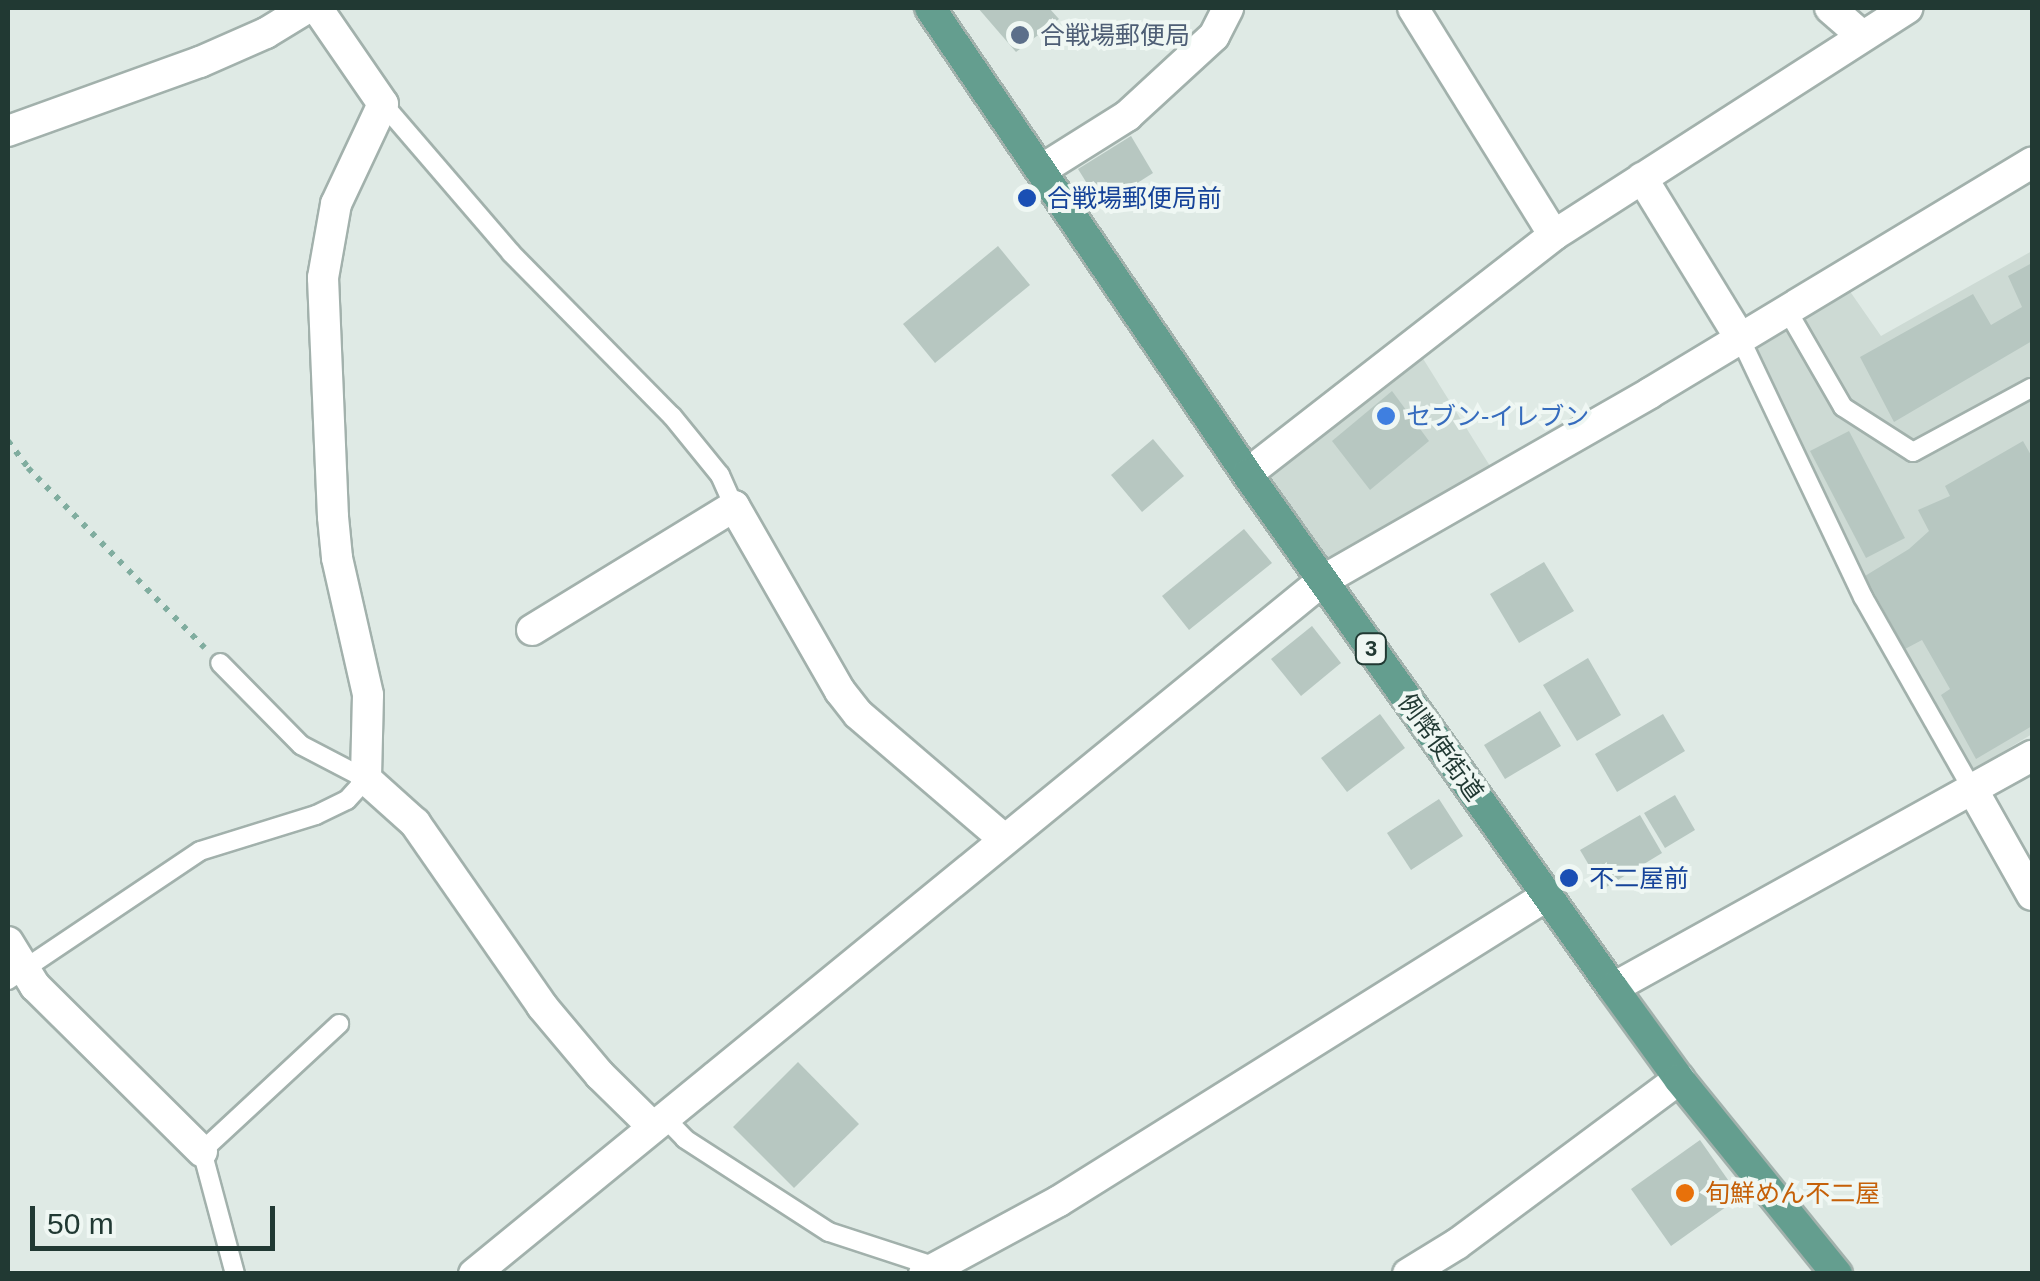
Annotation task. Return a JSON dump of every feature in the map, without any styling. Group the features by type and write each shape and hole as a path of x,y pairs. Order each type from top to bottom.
{"main road":[{"name":"例幣使街道","path":"930,8 1247,474 1612,988 1837,1274"}],"street":[{"path":"8,131 200,62 307,8"},
{"path":"317,8 384,104 336,204 323,278 332,517 337,558 368,695 366,779 415,823 542,1006 600,1075 658,1122"},
{"path":"1042,170 1127,116 1214,36 1228,8"},
{"path":"1413,8 1554,235"},
{"path":"1830,8 1861,35"},
{"path":"1247,474 1554,235 1907,8"},
{"path":"474,1274 1322,581 2032,163"},
{"path":"1642,178 1740,338"},
{"path":"532,630 734,506 840,691 858,714 1004,839"},
{"path":"1612,988 1974,792 2032,756"},
{"path":"1974,792 2032,896"},
{"path":"931,1270 1059,1201 1548,896"},
{"path":"8,942 15,975 202,1151"},
{"path":"1408,1274 1457,1244 1679,1078"}],"lane":[{"path":"384,104 510,253 672,416 720,476 734,506"},
{"path":"1788,310 1843,407 1912,452 2031,388"},
{"path":"1740,338 1863,596 1974,792"},
{"path":"15,975 200,851 316,814 347,800 366,779 301,745 220,663"},
{"path":"234,1274 202,1151 340,1024"},
{"path":"658,1122 829,1232 931,1270"}],"path":[{"path":"8,441 28,468 220,663"}],"shaded area":[{"path":"2032,251 2032,734 1970,772 1861,583 1754,351 1849,290 1881,336"},
{"path":"1422,357 1490,466 1329,563 1269,475"}],"building":[{"name":"合戦場郵便局","path":"978,8 1049,8 1059,19 1016,52"},
{"path":"1131,136 1153,173 1101,206 1078,169"},
{"path":"998,246 1030,285 935,363 903,324"},
{"path":"2032,263 2032,341 1894,422 1860,357 1973,294 1991,325 2022,307 2008,276"},
{"name":"セブン-イレブン","path":"1392,391 1429,441 1370,490 1332,441"},
{"path":"1849,431 1905,538 1866,558 1810,451"},
{"path":"1153,439 1184,476 1142,512 1111,475"},
{"path":"2023,441 2032,457 2032,726 1976,759 1941,695 1950,689 1922,640 1905,649 1865,576 1909,549 1929,531 1918,510 1950,496 1945,486"},
{"path":"1244,529 1272,563 1189,630 1162,596"},
{"path":"1544,562 1574,611 1519,643 1490,594"},
{"path":"1312,626 1341,663 1301,696 1271,659"},
{"path":"1588,658 1621,715 1577,741 1543,685"},
{"path":"1540,711 1561,746 1505,779 1484,745"},
{"path":"1380,714 1405,748 1347,792 1321,758"},
{"path":"1663,714 1685,751 1617,792 1595,754"},
{"path":"1675,795 1695,830 1665,848 1644,813"},
{"path":"1439,799 1463,836 1411,870 1387,833"},
{"path":"1640,815 1662,853 1603,889 1580,850"},
{"path":"798,1062 859,1124 794,1188 733,1127"},
{"name":"旬鮮めん不二屋","path":"1700,1140 1740,1197 1671,1246 1631,1189"}],"place":[{"name":"合戦場郵便局","path":"1020,35"},
{"name":"合戦場郵便局前","path":"1027,198"},
{"name":"セブン-イレブン","path":"1386,416"},
{"name":"不二屋前","path":"1569,878"},
{"name":"旬鮮めん不二屋","path":"1685,1193"}]}
